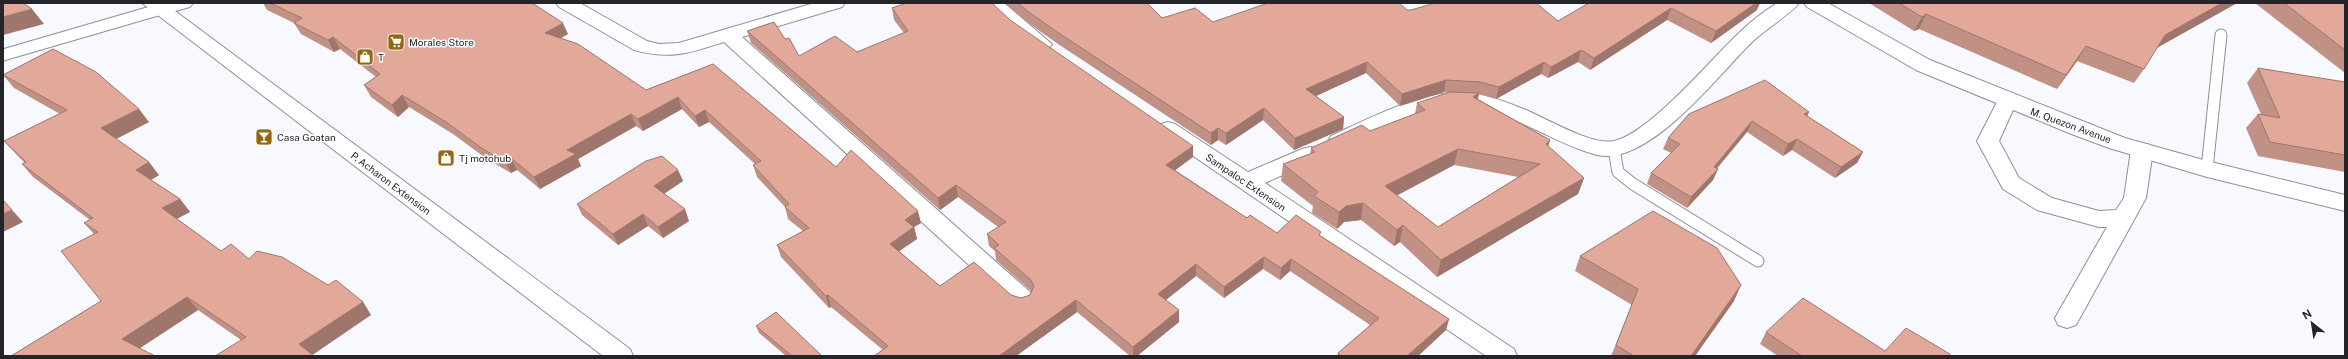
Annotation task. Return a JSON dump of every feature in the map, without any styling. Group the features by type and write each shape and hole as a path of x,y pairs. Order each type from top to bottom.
{"street":[{"path":"156,6 183,3"},
{"path":"566,3 641,46 659,50 680,49 729,36 835,3"},
{"path":"992,3 1019,27 1056,53"},
{"path":"1247,182 1383,121 1444,100 1470,100 1515,113 1578,142 1614,149 1640,139 1690,94 1760,24 1790,3"},
{"name":"M. Quezon Avenue","path":"1814,3 1923,65 2007,101 2076,128 2142,150 2208,169 2345,203"},
{"name":"P. Acharon Extension","path":"156,6 621,356"},
{"path":"729,36 1022,299"},
{"path":"2007,101 1988,141 2011,182 2045,204 2099,218 2123,218"},
{"name":"Sampaloc Extension","path":"1148,116 1505,356"},
{"path":"2067,318 2135,198 2142,150"}],"lane":[{"path":"3,56 156,6"},
{"path":"2208,169 2221,35"},
{"path":"1614,149 1618,172 1633,184 1758,261"}],"building":[{"path":"3,3 23,3 32,9 3,17"},
{"path":"270,3 532,3 563,23 545,33 578,44 646,90 713,64 836,167 851,150 918,211 905,220 914,227 890,244 940,286 974,262 1011,295 1021,298 1030,295 1034,286 1030,279 994,248 999,245 987,234 1006,222 956,185 938,198 747,31 774,22 785,39 789,38 799,56 835,36 857,52 908,31 892,8 906,3 992,3 1010,20 1193,146 1166,165 1247,218 1250,215 1277,233 1296,215 1321,232 1319,235 1449,319 1407,356 1341,356 1338,353 1379,318 1291,259 1281,268 1264,257 1224,287 1196,264 1158,294 1179,310 1133,347 1076,300 999,356 874,356 888,346 828,295 826,296 777,245 809,228 785,207 789,204 753,165 761,161 705,110 695,116 678,97 638,119 631,114 567,150 576,154 534,177 511,158 505,162 480,147 446,122 402,95 392,105 364,85 380,74 333,37 328,40 294,23 302,18"},
{"path":"1018,3 1147,3 1162,18 1195,8 1213,22 1268,3 1399,3 1407,10 1411,10 1435,3 1536,3 1558,21 1589,3 1756,3 1716,31 1671,8 1594,58 1581,50 1551,67 1544,62 1499,87 1480,82 1446,80 1402,94 1367,62 1306,89 1344,117 1295,138 1264,108 1226,133 1218,128 1211,133 1057,32"},
{"path":"1899,3 2222,3 2165,35 2144,69 2086,46 2066,75 1926,14 1922,17"},
{"path":"2284,3 2345,3 2345,50"},
{"path":"53,49 96,72 139,109 101,128 149,162 136,170 180,199 162,208 221,251 231,244 249,259 257,251 282,257 328,285 336,280 363,302 299,344 314,356 215,356 246,337 187,297 122,339 155,356 11,356 101,301 61,251 98,232 84,223 93,218 22,164 26,162 4,141 67,110 3,75"},
{"path":"2258,68 2345,82 2345,155 2270,142 2258,114 2280,118"},
{"path":"1765,80 1809,112 1804,114 1863,152 1841,167 1797,139 1788,144 1752,121 1714,167 1718,169 1691,197 1651,173 1680,144 1668,138 1689,114"},
{"path":"1450,92 1479,93 1473,97 1550,140 1546,144 1584,178 1441,260 1403,225 1397,230 1363,203 1346,206 1339,212 1314,196 1318,192 1283,164 1315,152 1311,148 1362,125 1370,131 1425,110 1417,103","holes":["1458,149 1540,164 1438,227 1385,186"]},
{"path":"662,156 678,170 654,186 685,209 658,227 643,214 613,234 577,204 646,161"},
{"path":"3,200 12,210 3,214"},
{"path":"1653,211 1717,248 1741,285 1691,356 1634,356 1616,345 1638,289 1580,256"},
{"path":"1803,298 1885,351 1906,328 1950,354 1949,356 1802,356 1766,332"},
{"path":"776,312 822,356 792,356 756,326"}],"place":[{"name":"Morales Store","path":"396,42"},
{"name":"T","path":"365,57"},
{"name":"Casa Goatan","path":"264,137"},
{"name":"Tj motohub","path":"446,158"}]}
